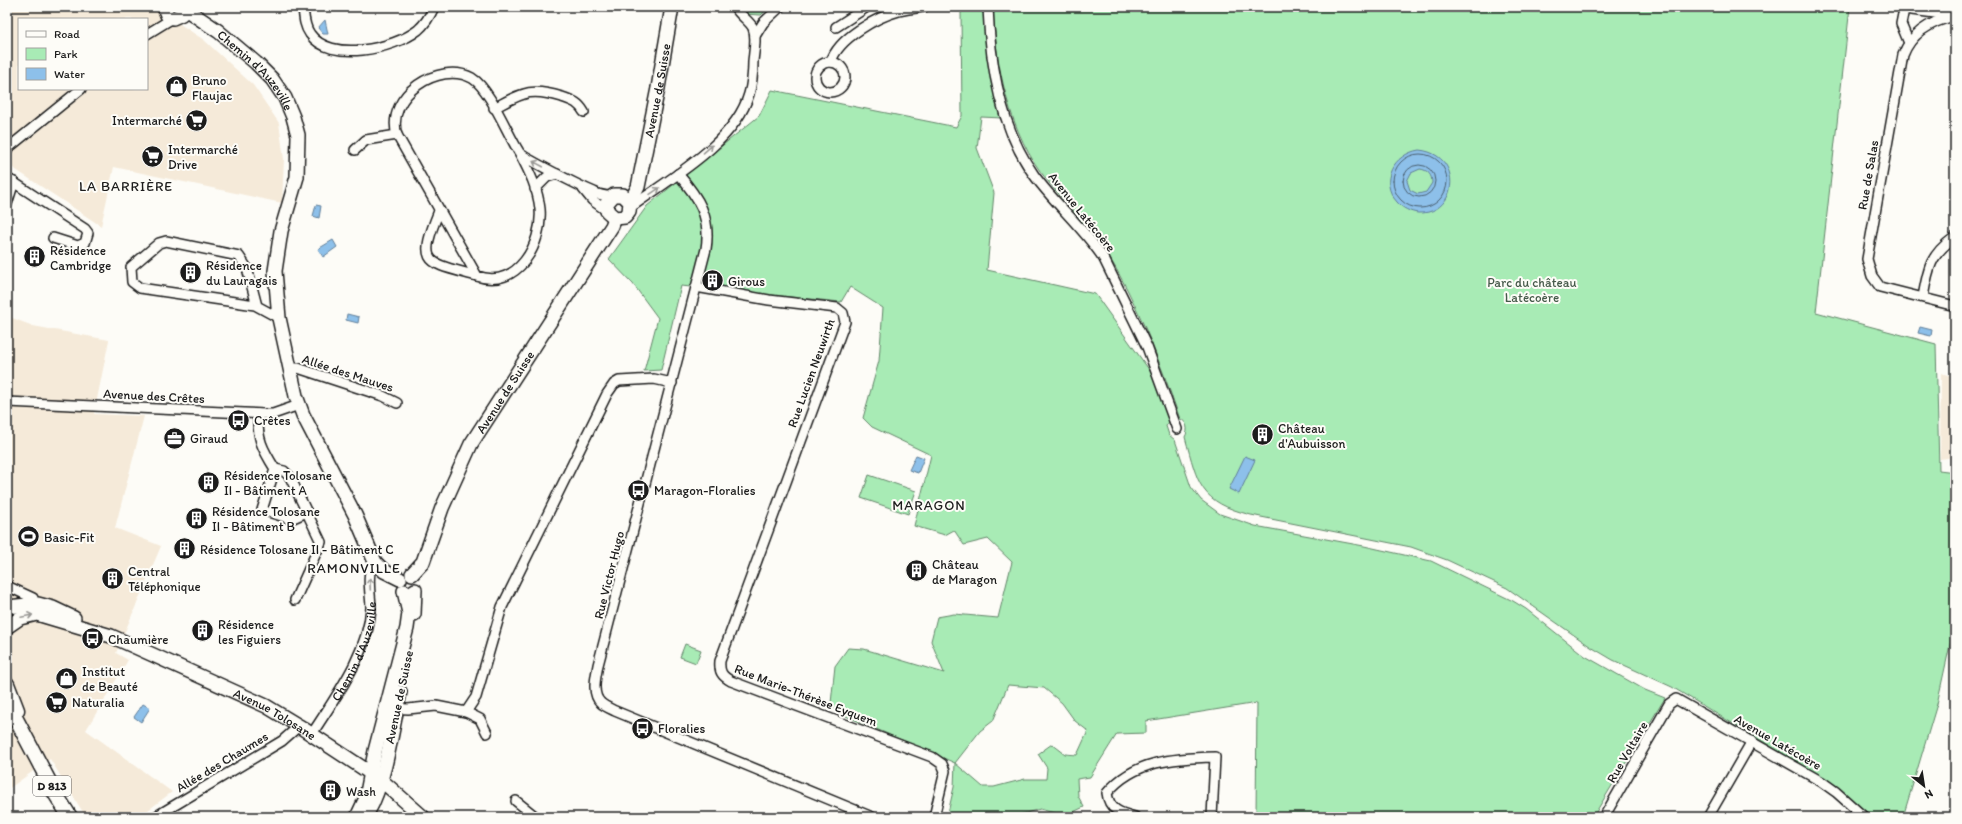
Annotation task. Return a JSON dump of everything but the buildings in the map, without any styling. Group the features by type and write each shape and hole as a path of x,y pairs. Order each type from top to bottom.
{"main road":[{"name":"D 813","path":"7,684 34,755"},
{"name":"D 813","path":"7,702 34,755 70,817"}],"street":[{"path":"303,7 307,29 314,39 331,49 344,51 384,46 398,42 419,29 427,20 434,7"},
{"name":"Avenue de Suisse","path":"611,215 625,217 629,212 630,204 638,187 658,88 672,7"},
{"path":"520,154 595,193 623,195 630,204 678,174 731,127 742,110 748,95 753,71 755,36 752,26 741,16 735,7"},
{"path":"755,36 763,23 780,7"},
{"path":"836,27 867,7"},
{"path":"831,62 836,50 850,37 881,17 899,11 924,7"},
{"name":"Avenue Latécoère","path":"988,7 989,38 994,70 1011,132 1035,176 1095,245 1104,259 1147,347 1177,429"},
{"path":"1909,43 1901,24 1904,9 1955,16"},
{"path":"149,33 175,11"},
{"name":"Chemin d'Auzeville","path":"175,11 195,15 218,31 256,63 272,79 285,98 293,116 298,135 296,177 281,231 276,271 279,318 291,371 296,406 312,428 316,441 354,515 375,562 406,587"},
{"name":"Chemin d'Auzeville","path":"175,11 202,28 268,86 285,113 298,152"},
{"name":"Rue de Salas","path":"1955,16 1926,26 1909,43 1903,55 1867,259 1870,272 1878,285 1955,306"},
{"path":"439,211 427,241 427,248 430,258 437,265 489,280 501,279 516,270 527,258 537,238 540,223 540,210 535,189 520,154 482,87 472,78 452,73 439,76 418,86 408,93 401,101 395,118 397,135 477,276"},
{"path":"7,150 79,90"},
{"path":"494,108 521,94 539,91 577,102 584,112"},
{"path":"355,150 366,140 397,135"},
{"path":"535,189 547,177 557,174"},
{"name":"Rue Victor Hugo","path":"678,174 695,195 704,210 708,238 672,383 598,665 595,679 595,694 600,703 615,711 872,817"},
{"path":"615,195 632,185 641,175"},
{"path":"7,204 11,180 86,229 88,233 85,243 78,246 53,238"},
{"path":"581,186 592,200 611,215"},
{"name":"Avenue de Suisse","path":"375,776 414,626 406,587 418,583 418,580 412,574 423,562 442,508 472,444 612,226 611,215 606,203 615,195"},
{"path":"1923,297 1927,271 1931,261 1946,244 1955,237"},
{"path":"257,306 246,265 236,255 166,241 160,243 135,263 131,269 132,283 140,288 257,306 279,318"},
{"name":"Rue Lucien Neuwirth","path":"696,287 769,300 838,308 843,313 845,322 797,448"},
{"name":"Allée des Mauves","path":"291,371 298,368 383,396 397,403"},
{"path":"466,712 476,697 502,607 607,394 614,384 619,381 654,379 672,383"},
{"name":"Avenue des Crêtes","path":"7,402 258,414 273,414 296,406"},
{"path":"258,414 258,432 260,442 275,469 262,510 291,519 307,512"},
{"name":"Rue Marie-Thérèse Eyquem","path":"797,448 720,661 719,669 723,676 731,681 937,760 942,764 945,771 934,817"},
{"path":"275,469 284,471 290,477 321,542 295,600"},
{"name":"Chemin d'Auzeville","path":"312,734 350,673 368,630 371,601 370,570 372,564 375,562"},
{"path":"7,586 33,598"},
{"name":"Avenue Tolosane","path":"7,607 38,604 53,608 266,706 312,734 375,776 423,817"},
{"name":"Avenue Tolosane","path":"7,627 20,618 37,614 111,636"},
{"name":"Avenue Latécoère","path":"1673,700 1680,700 1822,782 1864,817"},
{"name":"Rue Voltaire","path":"1604,817 1673,700"},
{"path":"392,708 436,706 466,712 480,719 487,733"},
{"name":"Allée des Chaumes","path":"155,817 282,741 299,726"},
{"path":"1708,817 1752,741"},
{"path":"1135,817 1116,811 1108,802 1107,793 1117,781 1149,764 1184,758 1215,758 1212,817"},
{"path":"357,817 375,776"},
{"path":"366,817 374,802 375,776"},
{"path":"516,801 536,817"}],"shaded area":[{"path":"12,7 154,7 204,40 253,85 279,123 284,159 282,203 114,167 101,226 7,164 7,20"},
{"path":"7,316 33,326 109,340 94,414 144,416 115,528 161,546 116,653 128,660 86,730 172,792 139,817 86,817 50,759 7,790"},
{"path":"1941,373 1955,377 1955,457 1940,459"}],"green space":[{"path":"740,7 770,7 761,15 743,14"},
{"name":"Parc du château Latécoère","path":"993,7 1850,7 1816,312 1936,344 1939,470 1955,472 1955,622 1937,704 1903,817 1872,817 1842,791 1810,770 1672,687 1613,660 1591,647 1507,588 1447,560 1411,547 1251,515 1234,510 1211,497 1203,489 1193,467 1185,437 1187,426 1180,419 1147,332 1117,270 1105,250 1091,232 1047,180 1034,162 1023,142 1014,121 1001,75 994,29"},
{"path":"985,8 1002,118 981,117 977,148 994,193 987,270 1095,294 1155,378 1169,422 1166,426 1169,435 1175,440 1191,487 1201,500 1220,514 1255,526 1364,546 1431,561 1513,601 1526,609 1585,656 1645,690 1665,698 1593,817 1256,817 1257,703 1146,721 1146,733 1117,734 1090,777 1077,779 1078,796 1084,807 1065,816 1040,809 1012,817 947,817 954,787 955,763 839,713 831,703 835,666 848,648 864,649 944,673 931,641 937,617 954,614 998,618 1012,562 988,539 964,545 954,530 945,535 914,526 931,455 872,427 863,418 879,361 883,308 850,287 841,302 681,286 661,370 644,371 658,318 633,284 609,259 647,206 759,116 772,90 956,127 962,116 961,11","holes":["1008,685 1044,688 1062,703 1075,721 1088,731 1077,755 1065,754 1052,744 1038,754 1047,768 1046,779 1025,779 994,787 983,787 955,763 980,731 993,721"]},
{"path":"869,475 916,491 908,514 861,498"},
{"path":"685,644 701,650 696,663 680,657"}],"water":[{"path":"325,20 328,34 323,34 318,28"},
{"path":"1419,150 1434,154 1444,162 1449,172 1451,184 1448,195 1442,205 1432,211 1418,213 1409,211 1399,204 1391,194 1389,177 1392,170 1402,157","holes":["1420,169 1429,173 1432,183 1426,192 1418,194 1410,190 1407,181 1411,173"]},
{"path":"316,205 321,206 319,218 313,216"},
{"path":"333,240 337,247 323,257 318,249"},
{"path":"347,314 359,317 358,323 346,320"},
{"path":"1920,327 1932,330 1931,336 1918,333"},
{"path":"916,455 924,458 918,473 909,470"},
{"path":"1245,456 1255,460 1239,494 1229,489"},
{"path":"143,704 150,708 141,722 134,717"}],"place":[{"name":"Bruno Flaujac","path":"177,87"},
{"name":"Intermarché","path":"197,120"},
{"name":"Intermarché Drive","path":"152,156"},
{"name":"Résidence Cambridge","path":"35,257"},
{"name":"Résidence du Lauragais","path":"191,272"},
{"name":"Girous","path":"712,281"},
{"name":"Crêtes","path":"239,420"},
{"name":"Château d'Aubuisson","path":"1262,435"},
{"name":"Giraud","path":"175,438"},
{"name":"Résidence Tolosane II - Bâtiment A","path":"208,482"},
{"name":"Maragon-Floralies","path":"639,490"},
{"name":"Résidence Tolosane II - Bâtiment B","path":"196,518"},
{"name":"Basic-Fit","path":"28,537"},
{"name":"Résidence Tolosane II - Bâtiment C","path":"185,549"},
{"name":"Château de Maragon","path":"917,571"},
{"name":"Central Téléphonique","path":"113,578"},
{"name":"Résidence les Figuiers","path":"203,631"},
{"name":"Chaumière","path":"93,639"},
{"name":"Institut de Beauté","path":"66,678"},
{"name":"Naturalia","path":"56,702"},
{"name":"Floralies","path":"642,728"},
{"name":"Wash","path":"330,791"}],"district":[{"name":"LA BARRIÈRE","path":"126,186"},
{"name":"MARAGON","path":"929,505"},
{"name":"RAMONVILLE","path":"354,568"}]}
